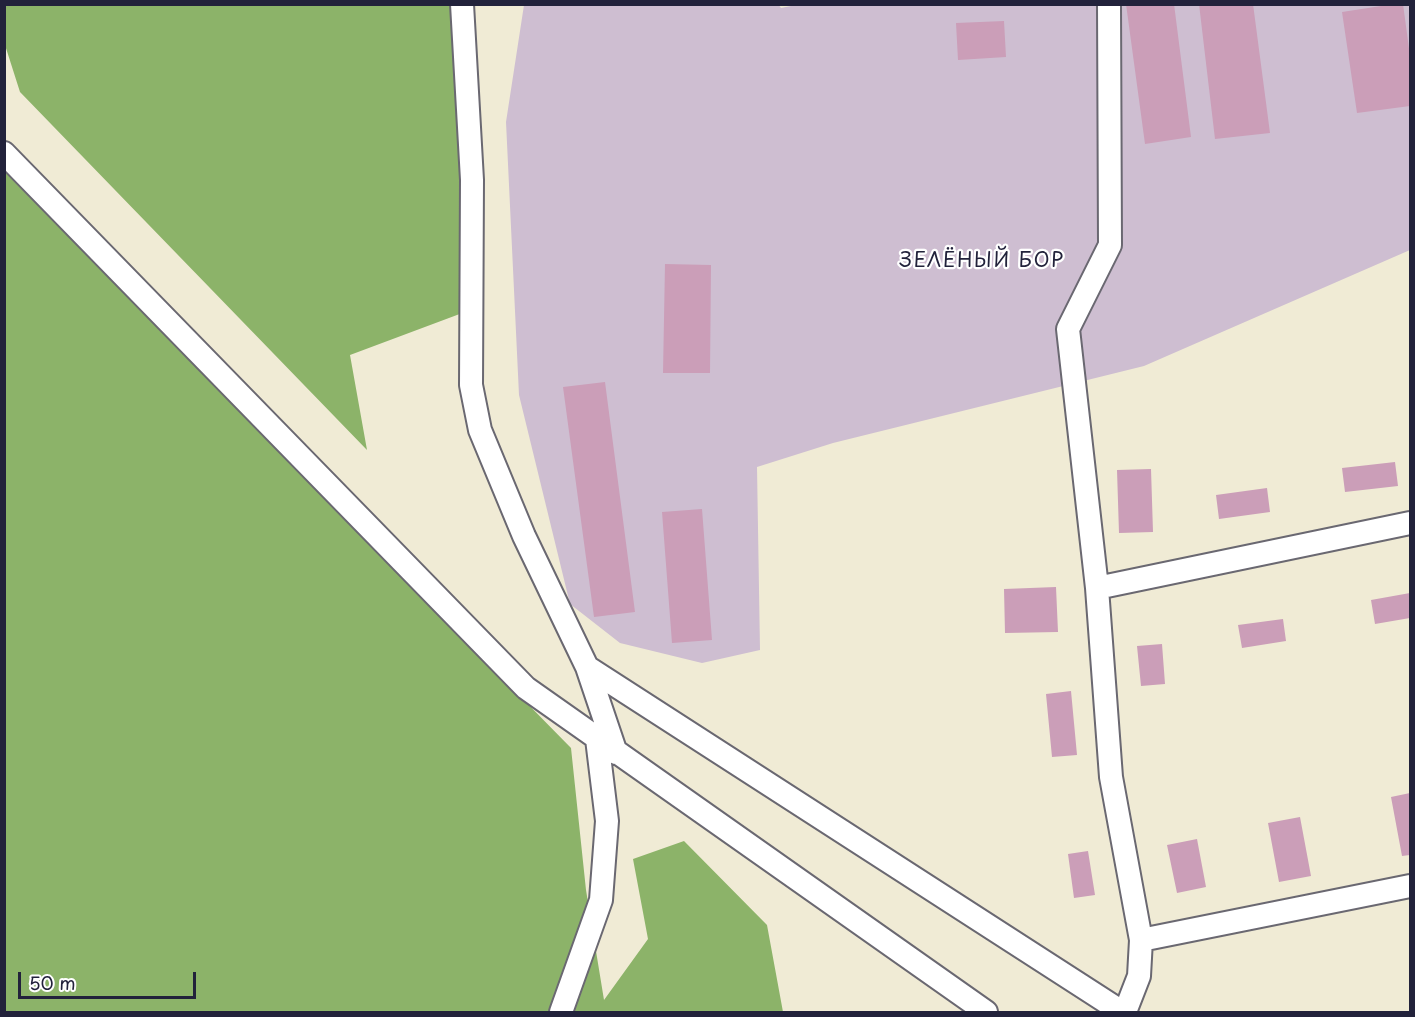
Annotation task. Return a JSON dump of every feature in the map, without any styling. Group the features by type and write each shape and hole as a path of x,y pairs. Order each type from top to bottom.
{"street":[{"path":"462,4 472,180 471,385 480,430 524,536 587,667 616,753"},
{"path":"587,667 1124,1012 1139,976 1141,940 1111,777 1097,588 1068,329 1110,244 1109,4"},
{"path":"4,153 526,688 986,1012"},
{"path":"1097,588 1410,523"},
{"path":"561,1012 601,900 607,821 597,739"},
{"path":"1141,940 1410,886"}],"shaded area":[{"path":"778,4 781,8 801,4 1410,5 1410,250 1144,366 833,443 757,467 760,650 702,663 620,643 570,604 519,395 506,122 524,5"}],"green space":[{"path":"4,5 470,5 465,312 350,355 367,450 20,92 5,45"},
{"path":"4,171 571,748 586,890 604,1000 648,939 633,859 684,841 767,925 783,1012 5,1012"}],"building":[{"path":"1126,4 1174,4 1191,137 1145,144"},
{"path":"1199,4 1253,4 1270,133 1215,139"},
{"path":"1403,4 1410,56 1410,106 1357,113 1342,12"},
{"path":"1004,21 1006,57 958,60 956,23"},
{"path":"665,264 711,265 710,373 663,373"},
{"path":"605,382 635,612 594,617 563,387"},
{"path":"1395,462 1398,486 1345,492 1342,468"},
{"path":"1151,469 1153,532 1119,533 1117,470"},
{"path":"1267,488 1270,512 1219,519 1216,495"},
{"path":"702,509 712,640 672,643 662,512"},
{"path":"1056,587 1058,632 1005,633 1004,589"},
{"path":"1410,593 1410,618 1375,624 1371,600"},
{"path":"1283,619 1286,641 1242,648 1238,625"},
{"path":"1162,644 1165,684 1141,686 1137,646"},
{"path":"1071,691 1077,755 1052,757 1046,694"},
{"path":"1410,793 1410,855 1402,856 1391,797"},
{"path":"1300,817 1311,876 1279,882 1268,823"},
{"path":"1197,839 1206,887 1177,893 1167,845"},
{"path":"1088,851 1095,895 1074,898 1068,854"}],"district":[{"name":"ЗЕЛЁНЫЙ БОР","path":"982,261"}]}
